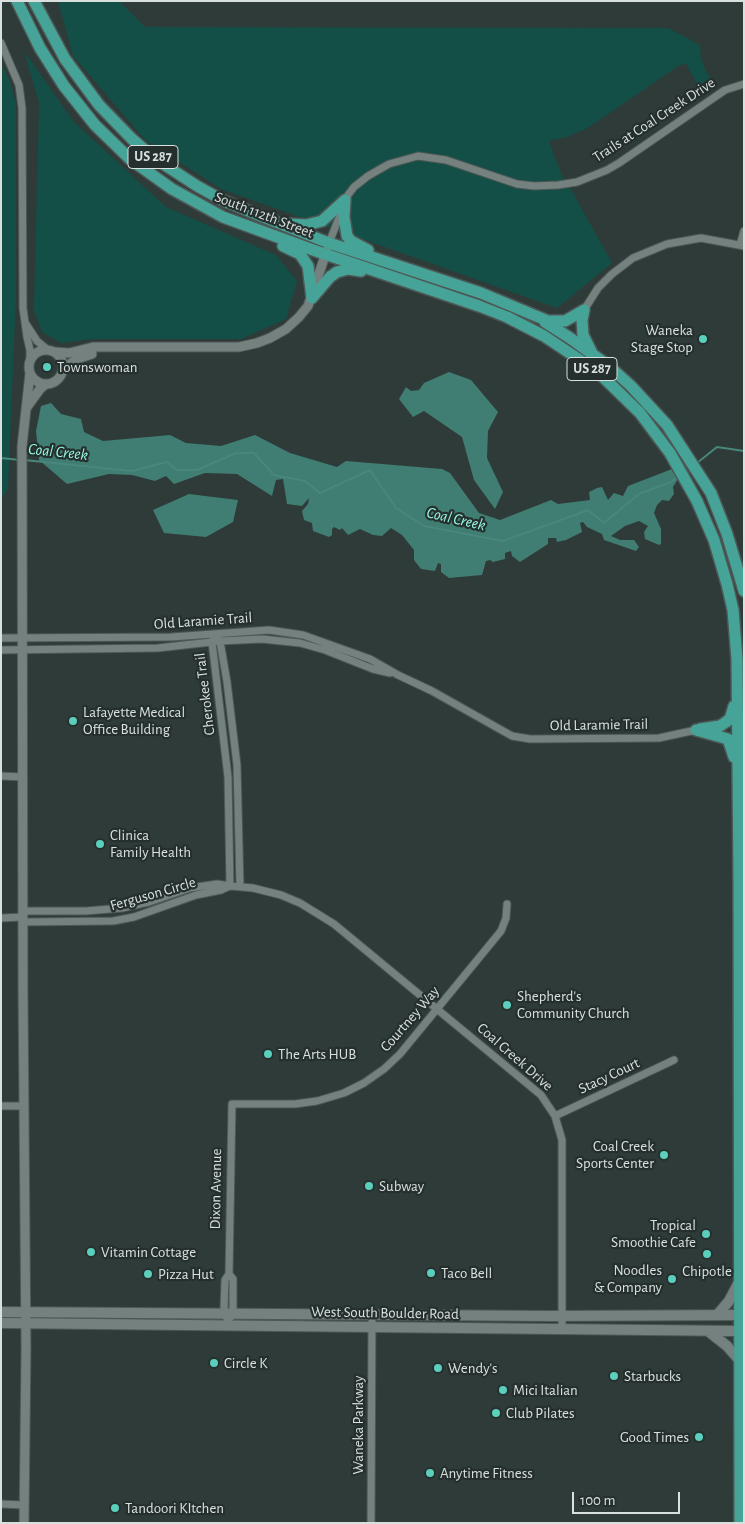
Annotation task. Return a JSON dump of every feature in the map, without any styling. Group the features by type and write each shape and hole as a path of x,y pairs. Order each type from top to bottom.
{"main road":[{"name":"South 112th Street","path":"17,1 40,48 64,86 95,125 130,159 199,205 248,228 326,255"},
{"name":"South 112th Street","path":"34,1 55,44 81,83 132,139 162,164 197,186 243,210 330,243"},
{"path":"279,223 306,225 322,221 345,200"},
{"path":"345,200 345,230 351,241 403,268"},
{"path":"248,228 300,254 308,266 312,298"},
{"name":"US 287","path":"330,243 481,293 540,318 594,354 631,386 649,405 682,447 711,493 730,542 744,592"},
{"name":"US 287","path":"326,255 493,311 517,321 561,346 591,368 623,396 656,432 697,501 719,555 730,598 737,659 740,1279 742,1315 740,1523"},
{"path":"312,298 330,277 338,272 348,269 382,274"},
{"path":"540,318 548,321 566,321 574,318 584,310"},
{"path":"584,310 582,335 594,354"},
{"path":"696,730 720,726 730,719 737,696"},
{"path":"696,730 728,739 738,771"},
{"path":"739,836 744,848"},
{"path":"718,1314 729,1301 740,1279"},
{"name":"West South Boulder Road","path":"1,1312 562,1316 742,1315"},
{"name":"West South Boulder Road","path":"1,1323 742,1331"},
{"path":"708,1331 727,1346 741,1362"}],"street":[{"path":"1,43 19,85 22,108 23,308 31,354 22,446 26,1312 24,1523"},
{"name":"Trails at Coal Creek Drive","path":"330,243 345,200 354,187 368,176 389,164 418,156 446,160 517,184 534,186 577,182 619,163 725,90 744,84"},
{"path":"584,310 598,288 612,274 633,258 667,244 702,238 742,246 744,231"},
{"name":"South 112th Street","path":"51,351 68,353 93,348 239,347 270,338 286,329 299,317 312,298 330,243"},
{"path":"26,324 37,341 62,361 63,369 56,381 46,384 27,408"},
{"name":"South 112th Street","path":"63,369 76,359 114,348"},
{"path":"30,360 37,352 51,351"},
{"path":"30,373 37,381 46,384"},
{"name":"Old Laramie Trail","path":"1,638 154,638 269,630 303,635 370,658 512,736 530,739 658,738 696,730"},
{"name":"Cherokee Trail","path":"215,634 228,777 230,886"},
{"name":"Old Laramie Trail","path":"1,650 158,648 262,639 300,643 325,650 373,669 398,675"},
{"name":"Cherokee Trail","path":"216,642 230,707 237,765 240,886"},
{"path":"1,776 23,777"},
{"name":"Ferguson Circle","path":"23,917 136,906 201,885 218,884 271,892 300,903 334,924 356,943"},
{"name":"Ferguson Circle","path":"23,917 90,922 118,920 141,915 196,895 221,890 230,886"},
{"name":"Courtney Way","path":"232,1104 295,1104 317,1101 344,1093 384,1069 400,1054 501,931 506,918 507,904"},
{"path":"1,918 23,917"},
{"name":"Coal Creek Drive","path":"356,943 541,1095 555,1116 562,1140 562,1330"},
{"name":"Stacy Court","path":"555,1116 674,1060"},
{"name":"Dixon Avenue","path":"228,1326 233,1279 229,1274 232,1104"},
{"path":"1,1106 24,1106"},
{"name":"Waneka Parkway","path":"372,1315 372,1523"},
{"path":"1,1504 23,1505"}],"green space":[{"path":"58,1 119,1 145,27 668,28 700,45 701,59 715,86 703,94 686,64 680,65 588,128 567,137 549,141 562,176 612,263 557,308 221,189 146,141 73,56"},
{"path":"24,51 74,122 166,207 276,255 297,281 286,319 241,339 92,339 61,343 42,332 34,311 39,103"},
{"path":"1,64 9,79 16,103 16,296 8,489 1,499"},
{"path":"449,372 471,380 498,412 488,431 487,458 503,492 495,509 474,480 462,437 424,411 413,417 399,399 406,387 411,391 419,390 424,383"},
{"path":"51,403 61,414 81,419 84,432 103,441 170,435 186,443 221,446 255,435 290,453 337,467 346,461 442,469 450,473 479,513 500,520 551,500 558,504 590,500 589,492 602,487 608,500 614,493 623,496 628,486 672,469 678,479 673,487 674,494 669,501 662,500 657,505 654,513 661,529 661,544 659,545 645,539 644,532 648,526 639,521 625,526 611,536 620,540 634,540 639,547 636,551 604,540 602,534 587,527 583,522 580,523 582,532 557,542 556,538 548,538 548,544 520,562 512,556 511,551 505,553 505,559 493,562 490,560 486,561 482,575 449,578 441,572 441,564 438,563 435,571 421,569 414,560 414,550 402,535 391,528 382,536 373,535 360,529 348,535 342,528 340,530 334,527 332,535 329,537 313,531 312,523 304,520 302,511 308,504 309,498 302,506 287,504 283,479 276,480 272,496 237,474 205,473 174,484 166,476 155,481 132,475 109,474 67,484 39,460 36,431 41,406"},
{"path":"189,494 238,500 233,522 206,537 164,533 153,510"}],"waterway":[{"name":"Coal Creek","path":"697,463 717,447 744,451"},
{"name":"Coal Creek","path":"24,460 132,471 167,462 177,470 197,470 236,453 254,453 274,475 305,481 320,493 370,470 396,508 424,526 503,541 588,510 604,523 639,494 671,482 679,476"},
{"name":"Coal Creek","path":"1,458 20,460"}],"place":[{"name":"Waneka Stage Stop","path":"703,339"},
{"name":"Townswoman","path":"47,367"},
{"name":"Lafayette Medical Office Building","path":"73,721"},
{"name":"Clinica Family Health","path":"100,844"},
{"name":"Shepherd's Community Church","path":"507,1005"},
{"name":"The Arts HUB","path":"268,1054"},
{"name":"Coal Creek Sports Center","path":"664,1155"},
{"name":"Subway","path":"369,1186"},
{"name":"Tropical Smoothie Cafe","path":"706,1234"},
{"name":"Vitamin Cottage","path":"91,1252"},
{"name":"Chipotle","path":"707,1254"},
{"name":"Taco Bell","path":"431,1273"},
{"name":"Pizza Hut","path":"148,1274"},
{"name":"Noodles & Company","path":"672,1279"},
{"name":"Circle K","path":"214,1363"},
{"name":"Wendy's","path":"438,1368"},
{"name":"Starbucks","path":"614,1376"},
{"name":"Mici Italian","path":"503,1390"},
{"name":"Club Pilates","path":"496,1413"},
{"name":"Good Times","path":"699,1437"},
{"name":"Anytime Fitness","path":"430,1473"},
{"name":"Tandoori KItchen","path":"115,1508"}]}
